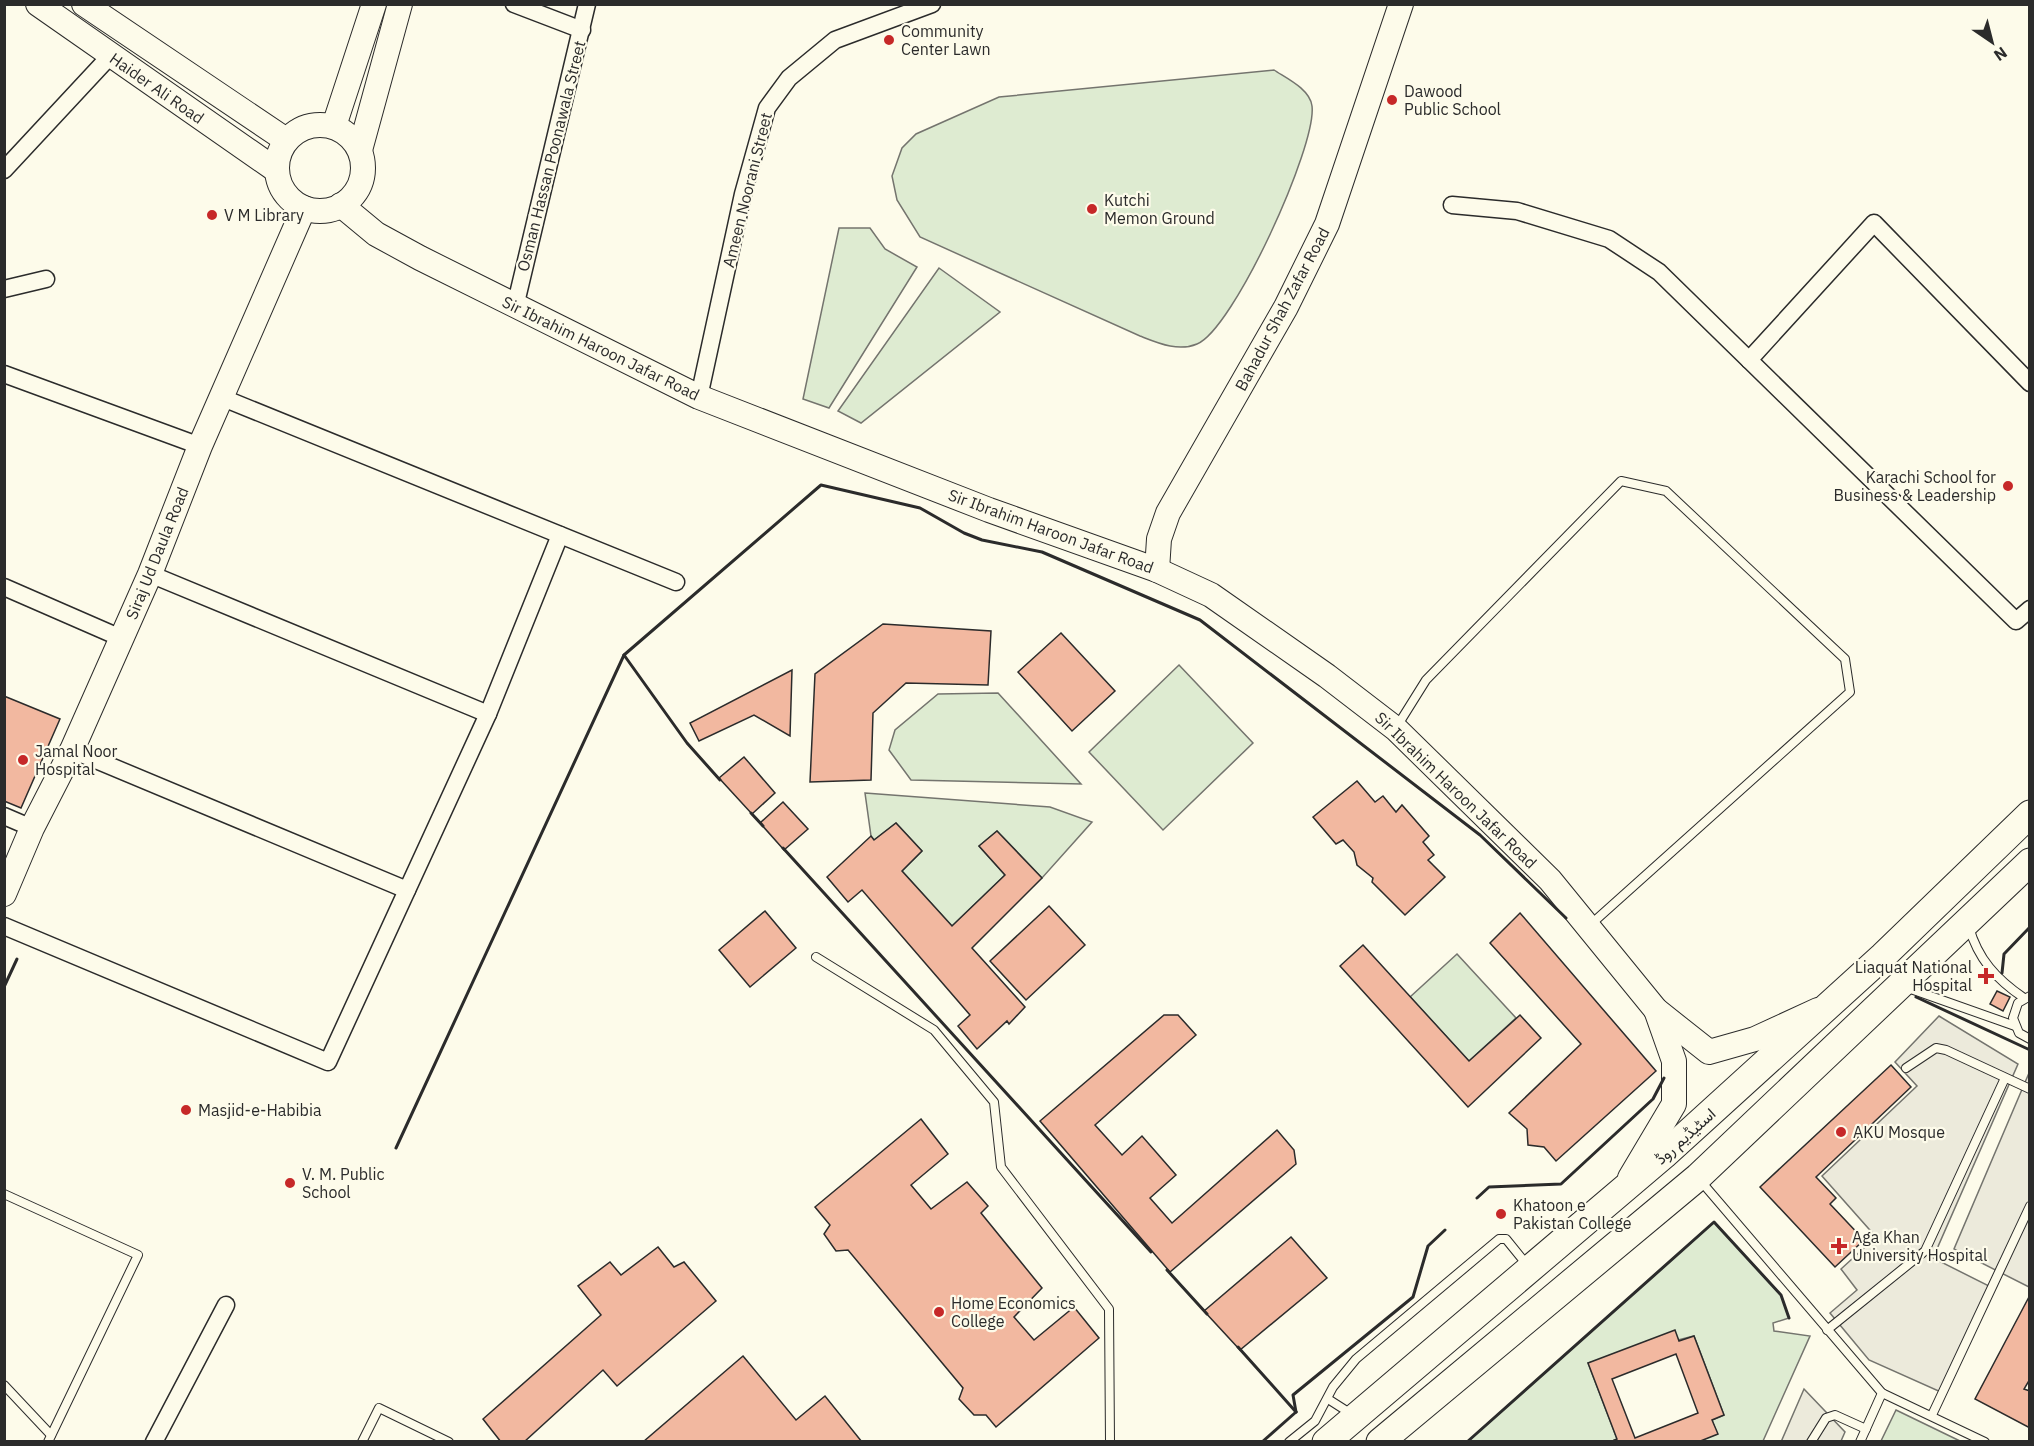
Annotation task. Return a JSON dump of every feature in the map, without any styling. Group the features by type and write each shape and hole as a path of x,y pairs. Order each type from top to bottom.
{"main road":[{"name":"اسٹیڈیم روڈ","path":"1326,1442 1622,1191 1829,1005 2030,814"},
{"path":"1380,1442 1698,1177 1898,984 2030,862"},
{"path":"1355,1416 1375,1442"}],"street":[{"name":"Haider Ali Road","path":"38,4 276,170"},
{"name":"Haider Ali Road","path":"84,4 286,140"},
{"path":"334,126 374,4"},
{"path":"360,150 400,4"},
{"path":"514,4 582,30"},
{"name":"Osman Hassan Poonawala Street","path":"515,306 587,4"},
{"name":"Ameen Noorani Street","path":"699,397 743,194 767,108 789,78 835,40 932,4"},
{"name":"Bahadur Shah Zafar Road","path":"1157,570 1159,539 1168,513 1287,307 1327,224 1397,6"},
{"path":"4,170 111,55"},
{"path":"308,126 334,126 350,135 360,150 364,162 359,188 341,206 323,211 304,208 285,193 276,170 278,154 286,140 308,126"},
{"path":"1452,205 1517,211 1609,239 1659,272 2016,621 2030,609"},
{"name":"Sir Ibrahim Haroon Jafar Road","path":"341,206 376,234 699,397 978,506 1157,570 1210,595 1327,676 1396,729 1550,880 1656,1010"},
{"name":"Siraj Ud Daula Road","path":"4,894 32,828 72,750 150,574 200,446 223,398 304,208"},
{"path":"1749,360 1874,223 2030,383"},
{"path":"4,289 46,279"},
{"path":"4,374 200,446"},
{"path":"223,398 676,582"},
{"path":"4,926 328,1062 488,714 560,536"},
{"path":"150,574 488,714"},
{"path":"4,587 121,638"},
{"path":"72,750 407,890"},
{"path":"4,816 32,828"},
{"path":"1656,1010 1709,1052 1755,1039 1829,1005"},
{"path":"1622,1191 1674,1104 1674,1061 1656,1010"},
{"path":"154,1442 226,1305"}],"lane":[{"path":"1396,729 1426,680 1621,481 1666,491 1845,659 1850,692 1588,927"},
{"path":"1967,920 1974,943 1983,960 1999,980 2027,997 2014,1010 2014,1026"},
{"path":"816,957 934,1030 994,1102 1001,1167 1109,1309 1110,1442"},
{"path":"1898,984 2014,1026 2019,1033 2030,1039"},
{"path":"1905,1068 1936,1048 1946,1050 2030,1089"},
{"path":"1827,1330 1925,1251 2006,1078"},
{"path":"1698,1177 1882,1393 1985,1442"},
{"path":"4,1194 138,1255 49,1438 4,1385"},
{"path":"1932,1415 2030,1206"},
{"path":"1289,1442 1315,1421 1339,1379 1356,1359 1499,1239 1506,1239 1530,1268"},
{"path":"1860,1442 1882,1393"},
{"path":"1328,1399 1355,1416"},
{"path":"362,1442 379,1408 449,1442"},
{"path":"1811,1442 1826,1418 1835,1415 1866,1429"}],"green space":[{"name":"Kutchi Memon Ground","path":"1274,70 1307,94 1312,106 1310,127 1287,195 1251,273 1231,307 1212,331 1197,344 1175,347 1147,339 920,237 897,200 892,176 902,148 916,134 999,97"},
{"path":"839,228 870,228 885,249 917,267 829,408 803,399"},
{"path":"939,268 1000,312 861,423 838,411"},
{"path":"1179,665 1253,743 1163,830 1089,752"},
{"path":"998,693 1081,784 911,780 889,750 895,730 938,694"},
{"path":"865,793 1050,807 1092,822 1042,878 997,831 979,846 1005,875 952,926 902,871 922,851 896,823 874,840 871,836"},
{"path":"1457,954 1516,1018 1469,1061 1410,997"},
{"path":"1714,1222 1781,1295 1789,1318 1773,1323 1774,1331 1810,1336 1763,1441 1698,1441 1717,1434 1712,1420 1724,1415 1694,1336 1588,1363 1617,1439 1610,1442 1467,1442"},
{"path":"1896,1410 1960,1441 1881,1441"}],"shaded area":[{"path":"1939,1016 2018,1064 1933,1258 1993,1288 1943,1393 1869,1360 1830,1313 1857,1290 1841,1269 1876,1237 1822,1176 1917,1086 1895,1062"},
{"path":"2029,1073 2029,1287 1954,1249"},
{"path":"1804,1389 1845,1432 1841,1441 1781,1442"}],"building":[{"path":"883,624 991,631 988,685 906,683 873,713 871,780 810,782 815,674"},
{"path":"1061,633 1115,691 1072,731 1018,672"},
{"path":"792,670 790,736 754,715 699,741 690,723"},
{"name":"Jamal Noor Hospital","path":"4,696 60,719 21,808 4,801"},
{"path":"744,757 775,793 752,814 719,778"},
{"path":"1357,781 1375,802 1383,796 1396,812 1402,805 1429,836 1423,842 1434,855 1428,860 1445,877 1405,915 1372,882 1373,878 1357,865 1354,852 1343,840 1336,844 1313,817"},
{"path":"783,802 808,829 784,850 760,823"},
{"path":"896,823 922,851 902,871 952,926 1005,875 979,846 997,831 1042,878 972,948 1025,1007 1009,1024 1007,1021 977,1049 958,1026 970,1015 862,890 848,902 827,877 871,836 874,840"},
{"path":"1049,906 1085,945 1026,1000 990,961"},
{"path":"765,911 796,948 750,987 719,950"},
{"path":"1520,913 1656,1071 1556,1161 1544,1147 1528,1145 1527,1129 1509,1113 1581,1044 1490,943"},
{"path":"1363,945 1469,1061 1520,1015 1541,1038 1468,1107 1340,966"},
{"path":"1997,991 2010,997 2003,1011 1990,1004"},
{"path":"1164,1015 1178,1015 1196,1035 1095,1125 1122,1155 1142,1136 1176,1175 1150,1198 1172,1223 1277,1130 1294,1150 1296,1164 1170,1272 1040,1121"},
{"name":"AKU Mosque","path":"1891,1065 1911,1087 1816,1177 1836,1198 1830,1204 1864,1240 1835,1267 1760,1187"},
{"name":"Home Economics College","path":"921,1119 948,1154 911,1185 931,1209 967,1182 988,1206 981,1213 1042,1288 1014,1317 1034,1340 1074,1307 1099,1338 996,1427 986,1415 974,1415 959,1399 963,1388 848,1250 836,1251 824,1234 830,1225 815,1207"},
{"path":"1291,1237 1327,1278 1240,1350 1204,1311"},
{"path":"658,1247 674,1267 684,1262 716,1301 617,1386 603,1370 524,1442 501,1442 483,1419 601,1315 578,1286 610,1262 621,1275"},
{"path":"2030,1295 2030,1379 2024,1389 2030,1391 2030,1428 1975,1399"},
{"path":"1675,1330 1679,1341 1694,1336 1724,1415 1712,1420 1718,1434 1698,1442 1610,1442 1617,1439 1588,1363","holes":["1676,1354 1698,1413 1635,1438 1612,1379"]},
{"path":"743,1356 796,1420 825,1396 862,1442 643,1442"}],"wall":[{"path":"624,655 821,485 920,508 964,533 982,540 1042,552 1200,620 1480,835 1566,918"},
{"path":"396,1148 624,655 687,743 720,780"},
{"path":"751,813 763,826"},
{"path":"783,848 1151,1252"},
{"path":"2002,973 2004,954 2030,927"},
{"path":"4,987 17,959"},
{"path":"1916,997 2030,1050"},
{"path":"1477,1198 1489,1187 1561,1184 1653,1099 1664,1078"},
{"path":"1467,1442 1714,1222 1781,1295 1789,1318"},
{"path":"1296,1412 1293,1395 1413,1297 1428,1246 1445,1230"},
{"path":"1167,1270 1207,1314"},
{"path":"1238,1347 1296,1412"},
{"path":"1262,1442 1296,1412"}],"place":[{"name":"Community Center Lawn","path":"889,40"},
{"name":"Dawood Public School","path":"1392,100"},
{"name":"Kutchi Memon Ground","path":"1092,209"},
{"name":"V M Library","path":"212,215"},
{"name":"Karachi School for Business & Leadership","path":"2008,486"},
{"name":"Jamal Noor Hospital","path":"23,760"},
{"name":"Liaquat National Hospital","path":"1986,976"},
{"name":"Masjid-e-Habibia","path":"186,1110"},
{"name":"AKU Mosque","path":"1841,1132"},
{"name":"V. M. Public School","path":"290,1183"},
{"name":"Khatoon e Pakistan College","path":"1501,1214"},
{"name":"Aga Khan University Hospital","path":"1839,1246"},
{"name":"Home Economics College","path":"939,1312"}]}
